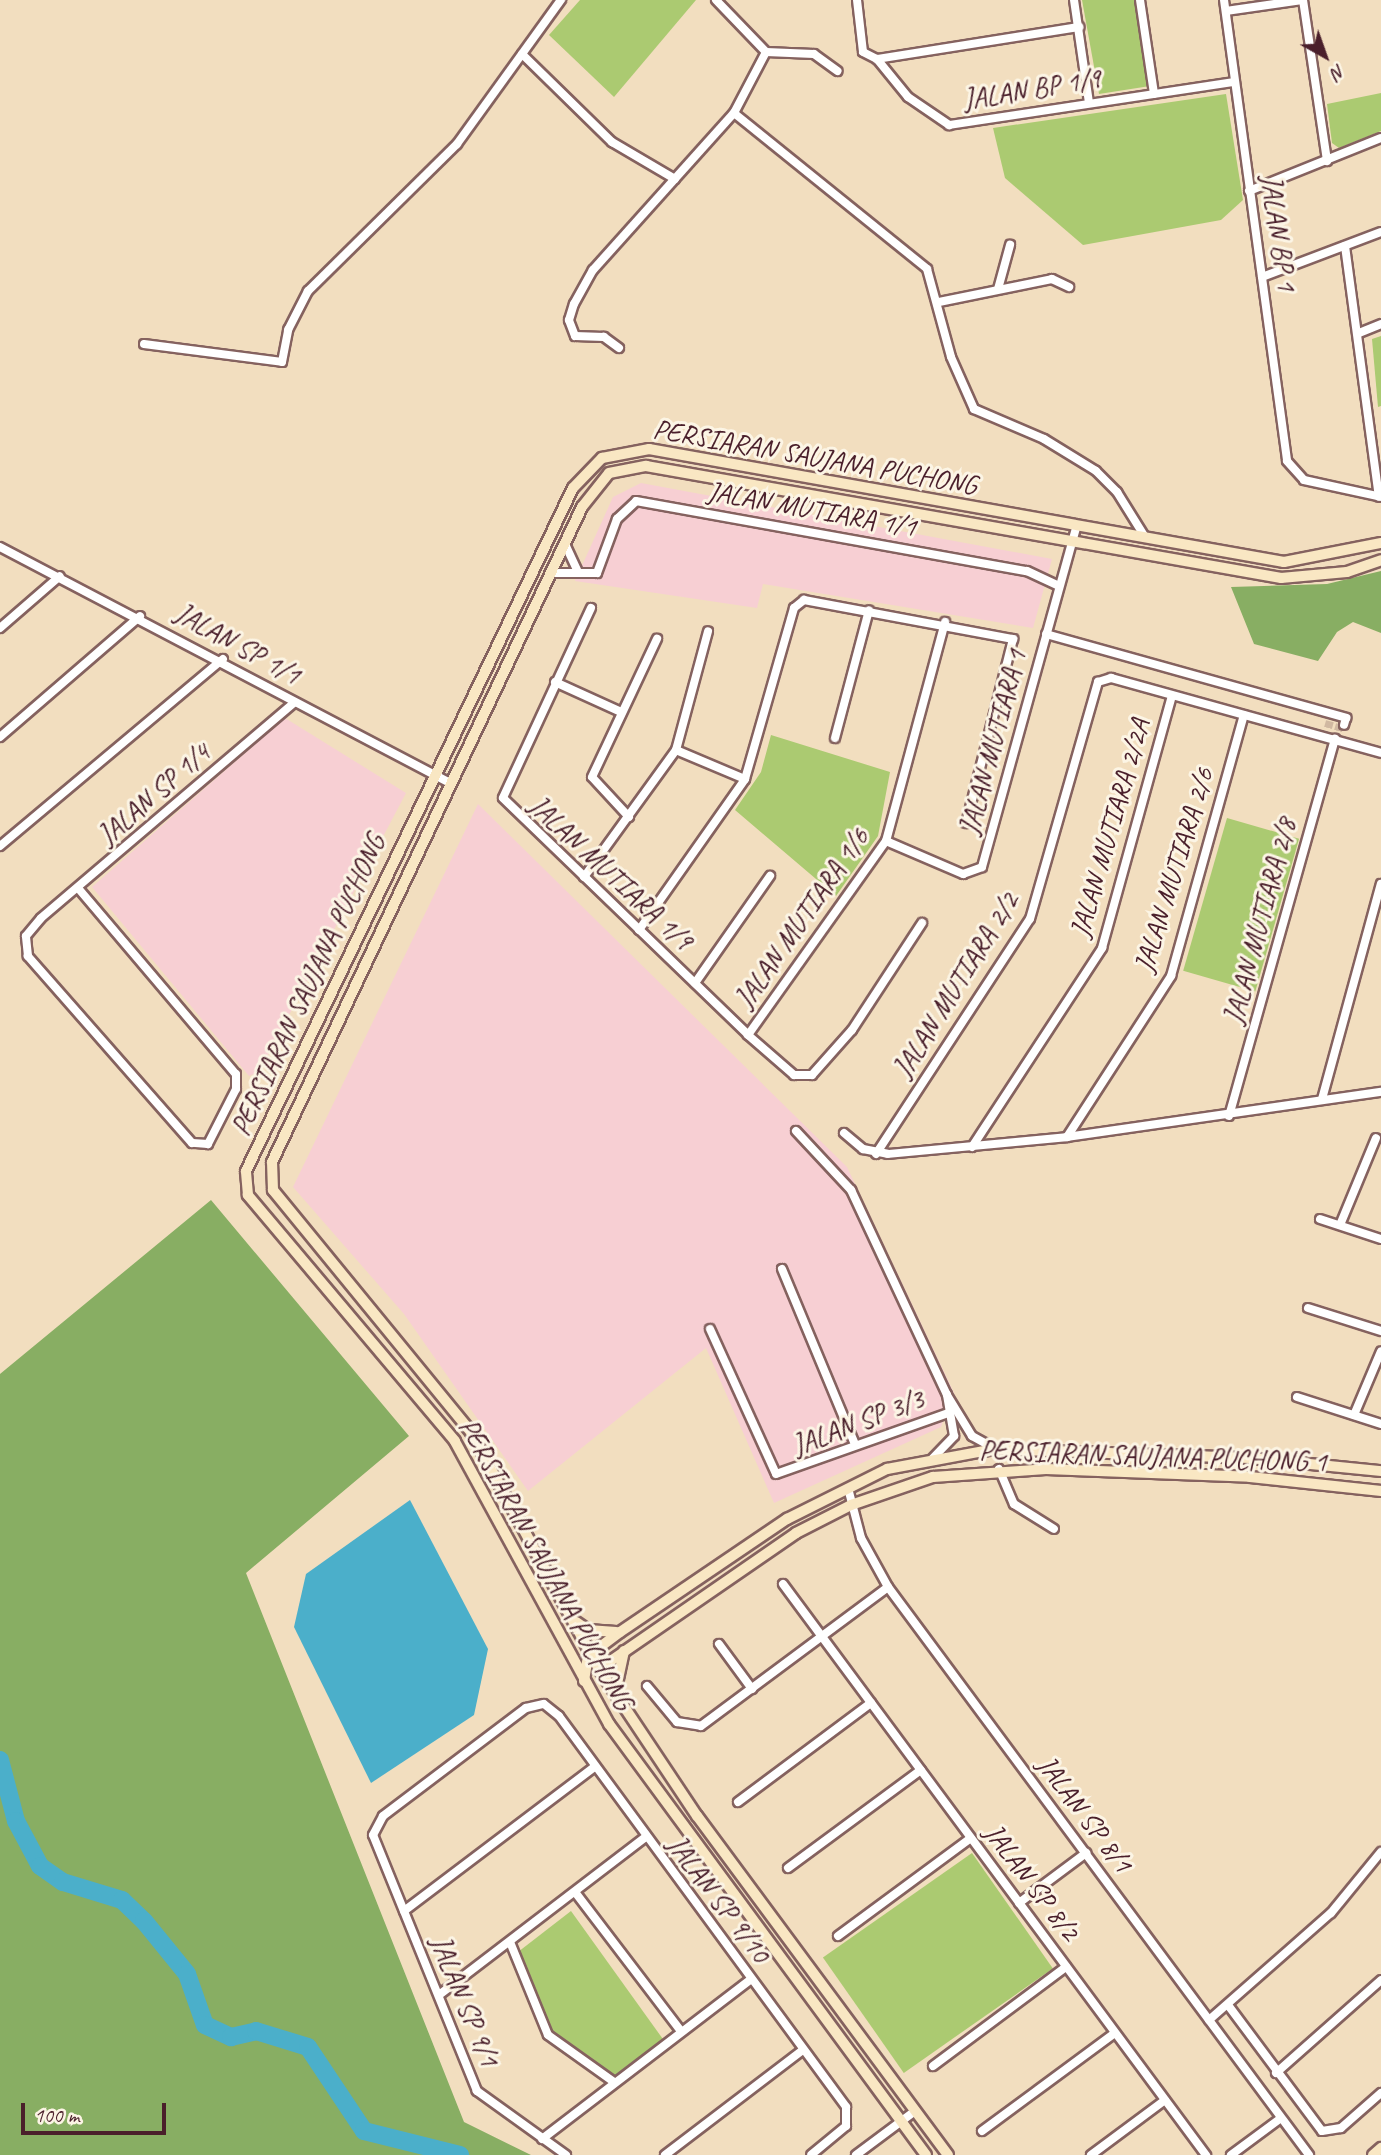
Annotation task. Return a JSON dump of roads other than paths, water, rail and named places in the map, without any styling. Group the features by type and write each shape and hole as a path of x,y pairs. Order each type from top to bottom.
{"street":[{"path":"144,344 282,362 288,330 309,291 427,177 561,0"},
{"path":"716,0 766,52 814,54 837,71"},
{"name":"JALAN BP 1/9","path":"857,0 863,52 877,59 908,97 949,125 1234,82"},
{"path":"1074,0 1089,103"},
{"path":"1140,0 1154,94"},
{"name":"JALAN BP 1","path":"1224,0 1262,277 1293,472 1380,497"},
{"path":"1226,11 1303,0 1327,161"},
{"path":"877,59 1079,27"},
{"path":"619,348 604,337 575,336 569,320 574,304 593,270 734,113 766,52"},
{"path":"522,54 612,142 675,179"},
{"path":"734,113 916,256 939,302 951,357 975,409 1044,439 1096,471 1145,537"},
{"path":"1250,191 1381,138"},
{"path":"1262,277 1381,232"},
{"path":"998,289 1010,245"},
{"path":"1345,246 1380,497"},
{"path":"939,302 1052,279 1069,287"},
{"path":"1359,332 1381,324"},
{"path":"1370,415 1381,413"},
{"name":"PERSIARAN SAUJANA PUCHONG","path":"926,2155 584,1682 456,1441 243,1184 573,488 585,471 617,450 649,449 1284,562 1381,543"},
{"name":"PERSIARAN SAUJANA PUCHONG","path":"948,2155 615,1695 496,1472 455,1410 269,1179 551,573 592,488 608,473 646,466 1070,544 1281,578 1347,572 1381,560"},
{"name":"JALAN MUTIARA 1/1","path":"579,572 597,573 617,519 636,501 1027,571 1059,586"},
{"name":"JALAN MUTIARA 1","path":"886,841 963,874 982,867 1076,527"},
{"path":"551,573 579,572 565,544"},
{"name":"JALAN SP 1/1","path":"0,547 223,659 295,702 452,784"},
{"path":"0,628 60,576"},
{"path":"639,930 745,779 797,602 945,622 1013,639 966,823"},
{"name":"JALAN MUTIARA 1/9","path":"591,608 503,798 748,1035 794,1075 818,1071 922,923"},
{"path":"835,738 869,610"},
{"path":"0,737 140,616"},
{"name":"JALAN MUTIARA 1/6","path":"748,1035 886,841 945,622"},
{"path":"584,877 676,750 708,631"},
{"path":"1046,634 1334,727 1381,753"},
{"path":"629,817 592,777 657,639"},
{"path":"0,846 223,659"},
{"name":"JALAN MUTIARA 2/2","path":"876,1154 1030,919 1092,693 1098,682 1111,678 1172,696"},
{"path":"555,682 621,712"},
{"path":"1172,696 1244,715 1334,727"},
{"name":"JALAN MUTIARA 2/2A","path":"972,1147 1102,948 1172,696"},
{"name":"JALAN SP 1/4","path":"78,888 236,1074 236,1089 213,1138 201,1146 28,956 26,936 41,918 295,702"},
{"name":"JALAN MUTIARA 2/6","path":"1067,1137 1171,975 1244,715"},
{"name":"JALAN MUTIARA 2/8","path":"1229,1116 1334,727"},
{"path":"676,750 745,779"},
{"path":"695,983 770,876"},
{"path":"1322,1099 1381,884"},
{"path":"844,1133 876,1154 972,1147 1229,1116 1322,1099 1381,1092"},
{"path":"796,1131 851,1190 947,1395 972,1436 995,1449"},
{"path":"1340,1225 1376,1138"},
{"path":"1320,1219 1381,1239"},
{"path":"782,1269 855,1444"},
{"path":"1308,1308 1381,1331"},
{"name":"JALAN SP 3/3","path":"710,1329 776,1474 948,1413"},
{"path":"1354,1415 1381,1351"},
{"path":"932,1459 954,1436 947,1395"},
{"path":"1297,1398 1381,1424"},
{"path":"431,1411 455,1410 456,1441"},
{"name":"PERSIARAN SAUJANA PUCHONG 1","path":"591,1653 787,1519 887,1469 995,1449 1250,1458 1381,1471"},
{"path":"999,1469 1014,1504 1054,1529"},
{"name":"PERSIARAN SAUJANA PUCHONG 1","path":"599,1669 774,1547 851,1505 933,1477 999,1469 1250,1477 1381,1491"},
{"name":"JALAN SP 8/1","path":"848,1488 861,1538 888,1587 1309,2155"},
{"name":"JALAN SP 8/2","path":"783,1584 1206,2155"},
{"path":"647,1686 677,1722 701,1726 888,1587"},
{"path":"574,1620 588,1630 620,1632"},
{"path":"719,1644 752,1689"},
{"path":"615,1695 625,1649"},
{"path":"566,1650 585,1665 599,1669"},
{"path":"584,1682 585,1665 591,1653"},
{"path":"738,1802 872,1703"},
{"name":"JALAN SP 9/10","path":"375,1826 526,1708 552,1708 644,1838 803,2050 848,2117 839,2133 811,2155"},
{"path":"404,1912 593,1768"},
{"path":"788,1868 921,1770"},
{"name":"JALAN SP 9/1","path":"375,1826 377,1851 477,2091 566,2155"},
{"path":"439,1996 644,1838"},
{"path":"838,1936 971,1838"},
{"path":"1209,2020 1331,1913 1381,1852"},
{"path":"1019,1903 1086,1853"},
{"path":"575,1892 681,2031"},
{"path":"510,1942 548,2035 614,2082"},
{"path":"933,2066 1066,1967"},
{"path":"542,2138 751,1979"},
{"path":"1276,2073 1381,1980"},
{"path":"1228,2005 1276,2073 1328,2134 1381,2093"},
{"path":"982,2132 1115,2033"},
{"path":"665,2155 803,2050"},
{"path":"1091,2155 1165,2100"},
{"path":"856,2155 915,2111"},
{"path":"1231,2155 1282,2118"},
{"path":"1373,2155 1381,2148"}],"water":[{"path":"410,1500 488,1649 474,1715 371,1783 294,1627 306,1574"}],"waterway":[{"path":"0,1760 16,1821 40,1866 63,1882 122,1900 144,1921 187,1974 205,2025 231,2037 256,2031 308,2047 364,2131 460,2155"}],"tunnel":[{"path":"1328,728 1330,721"},
{"path":"1338,731 1340,724"}]}
